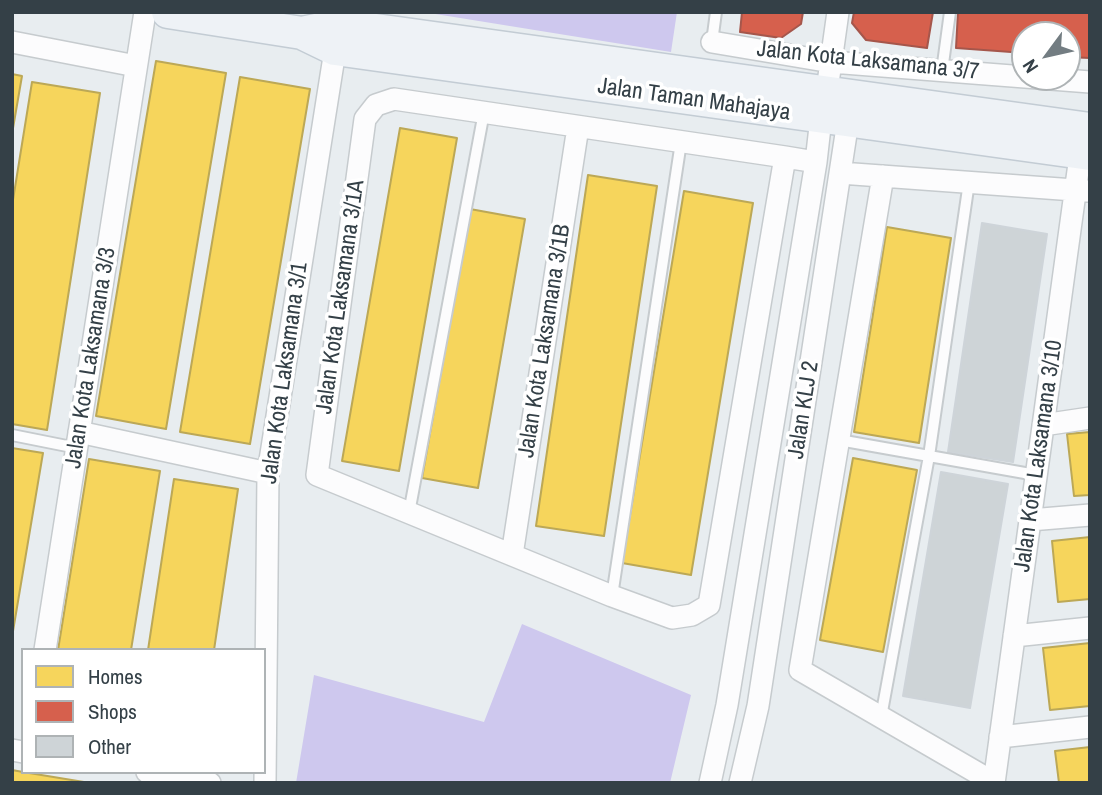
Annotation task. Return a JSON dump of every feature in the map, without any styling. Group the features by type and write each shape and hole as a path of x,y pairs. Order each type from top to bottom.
{"street":[{"name":"Jalan Kota Laksamana 3/3","path":"45,648 145,12"},
{"name":"Jalan Taman Mahajaya","path":"168,12 302,33 339,29 772,86 832,110 891,102 1086,142"},
{"path":"832,110 831,62 838,12"},
{"name":"Jalan Taman Mahajaya","path":"339,29 832,110 1086,142"},
{"name":"Jalan Kota Laksamana 3/1","path":"266,680 268,473 339,29"},
{"path":"12,42 136,66"},
{"name":"Jalan Kota Laksamana 3/7","path":"712,42 831,62 1011,76"},
{"name":"Jalan Kota Laksamana 3/1A","path":"409,513 317,475 365,119 376,105 394,99 484,112"},
{"name":"Jalan KLJ 2","path":"710,783 727,705 816,162 832,110"},
{"name":"Jalan KLJ 2","path":"740,783 758,706 840,173 832,110"},
{"path":"484,112 816,162"},
{"name":"Jalan Kota Laksamana 3/1B","path":"512,555 578,127"},
{"name":"Jalan Kota Laksamana 3/10","path":"993,782 1043,425 1083,190 1086,142"},
{"path":"409,513 611,596 672,618 692,615 709,605 785,158"},
{"path":"840,173 1083,190"},
{"path":"883,176 800,670 993,782"},
{"path":"1043,425 1090,418"},
{"path":"78,440 268,473"},
{"path":"1030,520 1090,515"},
{"path":"1014,636 1090,628"},
{"path":"1000,737 1090,727"},
{"path":"158,774 210,783"}],"lane":[{"path":"712,42 716,12"},
{"path":"942,71 950,12"},
{"path":"409,513 484,112"},
{"path":"611,596 681,142"},
{"path":"881,717 929,456 969,182"},
{"path":"12,435 78,440"},
{"path":"839,440 1037,475"}],"shaded area":[{"path":"423,12 677,12 671,52"},
{"path":"522,624 691,695 670,783 296,783 314,675 484,722"}],"building: Homes":[{"path":"156,61 226,73 166,429 96,416"},
{"path":"12,74 22,76 12,134"},
{"path":"240,77 310,89 250,444 180,432"},
{"path":"32,82 100,93 47,430 12,424 12,206"},
{"path":"400,128 457,138 399,471 342,461"},
{"path":"588,175 657,186 604,536 536,526"},
{"path":"684,191 753,203 691,575 622,563"},
{"path":"470,209 525,219 478,488 422,478"},
{"path":"887,227 951,238 919,443 854,432"},
{"path":"1090,432 1090,495 1074,496 1067,434"},
{"path":"12,448 43,453 12,637"},
{"path":"853,458 917,470 883,652 820,640"},
{"path":"89,459 160,471 131,648 58,648"},
{"path":"174,479 238,489 214,648 148,648"},
{"path":"1090,537 1090,599 1058,602 1052,541"},
{"path":"1090,643 1090,706 1050,710 1043,648"},
{"path":"1090,747 1090,783 1059,783 1055,751"},
{"path":"12,770 21,772 21,774 90,783 12,783"}],"building: Shops":[{"path":"742,12 803,12 801,24 781,38 740,32"},
{"path":"854,12 933,12 927,48 866,40 852,23"},
{"path":"958,12 1090,12 1090,58 1081,58 1081,21 1011,21 1011,52 956,48"}],"building: Other":[{"path":"982,223 1047,234 1013,462 948,452"},
{"path":"941,472 1008,484 970,708 903,696"}]}
